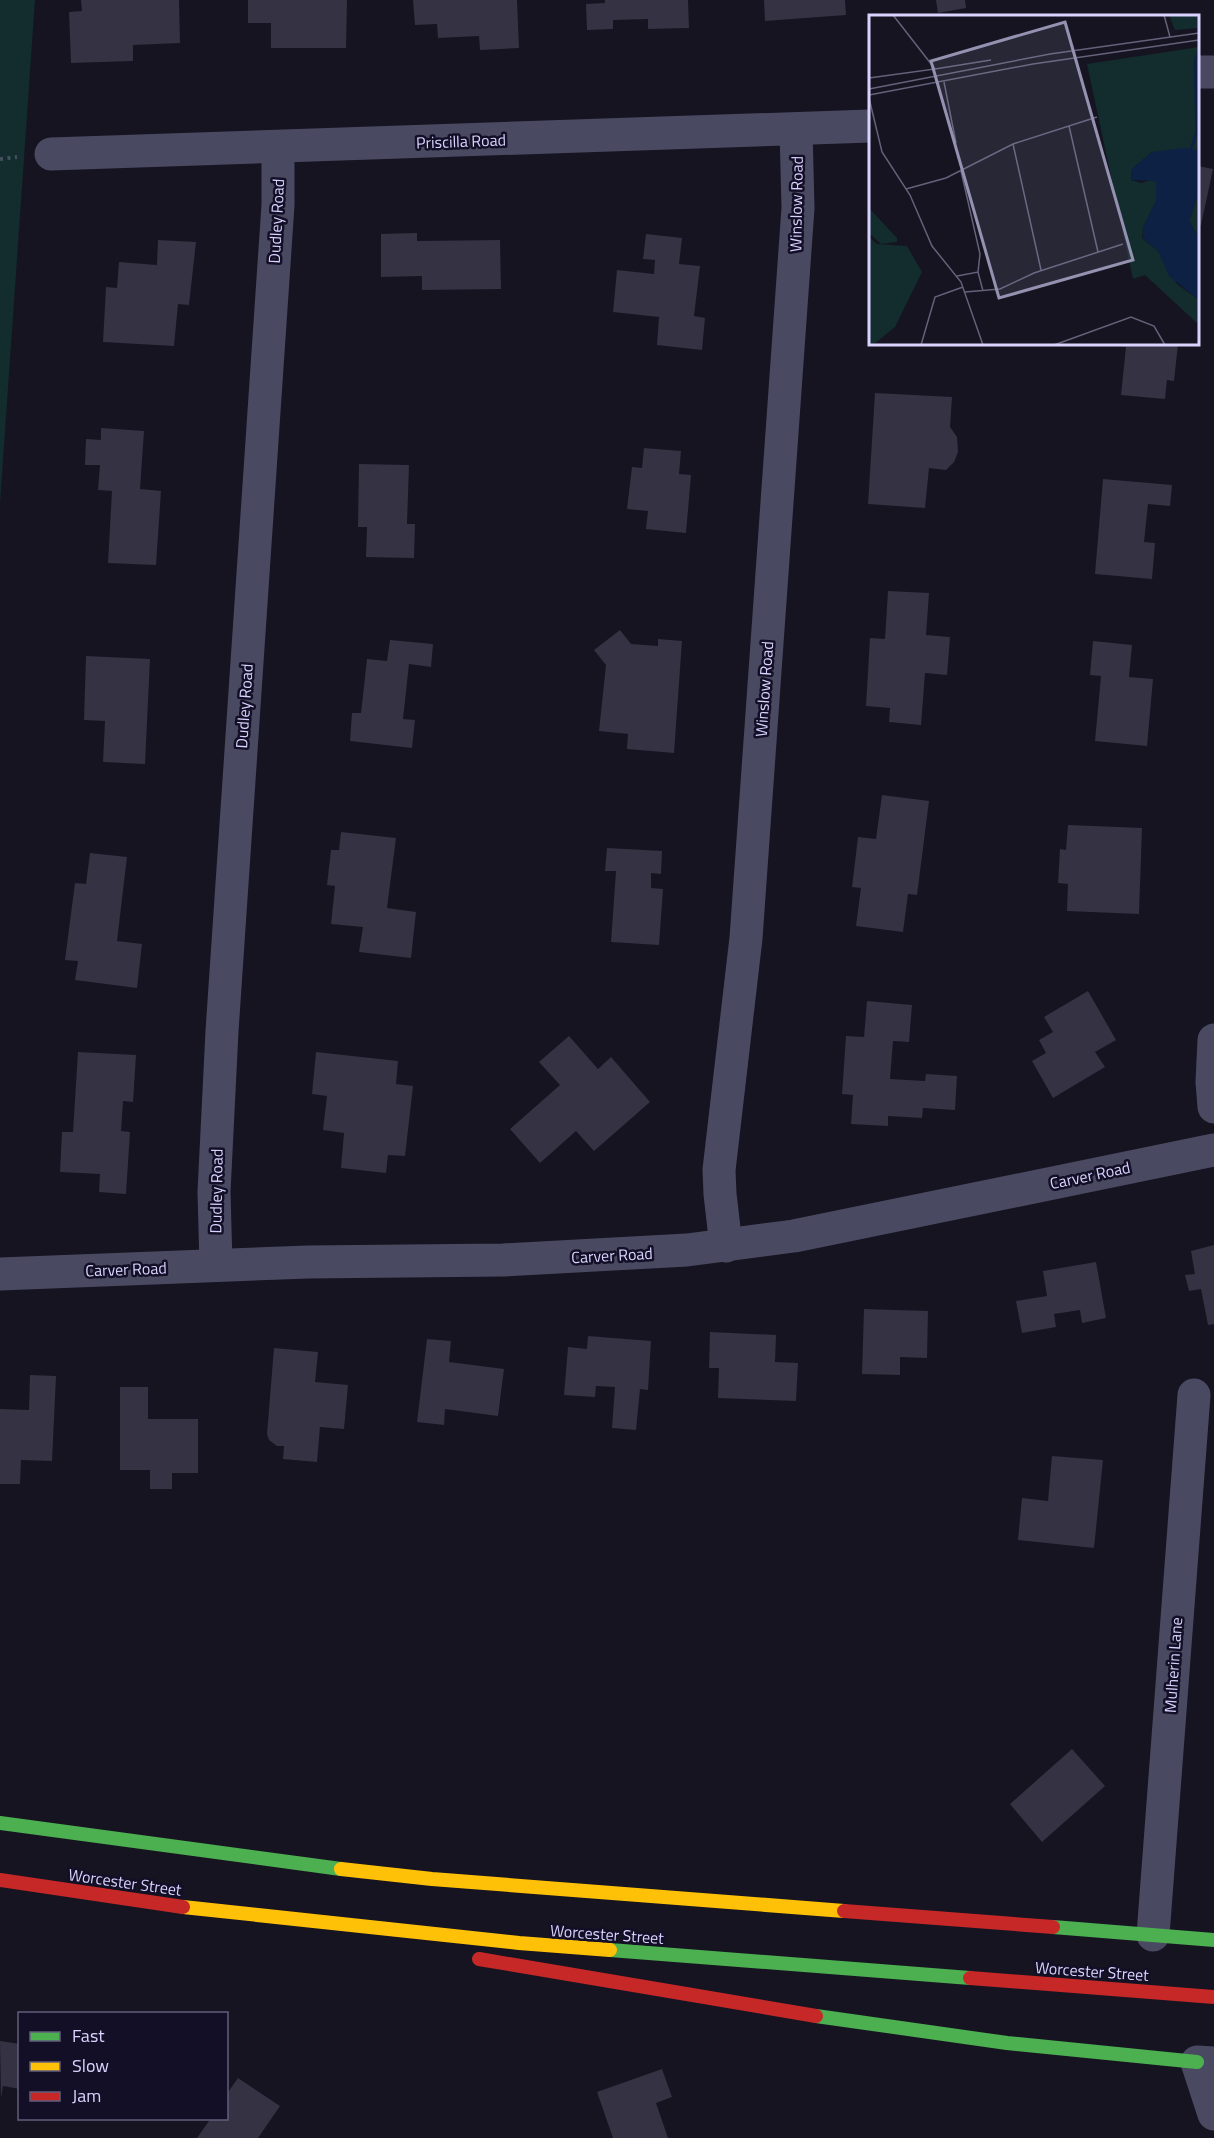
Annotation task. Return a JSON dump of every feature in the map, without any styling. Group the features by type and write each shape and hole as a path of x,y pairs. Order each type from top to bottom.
{"highway":[{"path":"0,1823 287,1863 432,1879 1214,1940"},
{"name":"Worcester Street","path":"0,1880 205,1910 519,1943 1214,1997"},
{"path":"205,1910 390,1943"},
{"path":"460,1956 649,1989 936,2034 1145,2058 1205,2062"}],"street":[{"name":"Priscilla Road","path":"51,154 869,126"},
{"name":"Winslow Road","path":"726,1246 720,1194 720,1170 749,902 798,208 796,129"},
{"name":"Dudley Road","path":"216,1265 214,1192 222,1031 277,217 278,147"},
{"path":"1214,1040 1212,1082 1214,1107"},
{"name":"Carver Road","path":"0,1274 309,1262 503,1260 644,1253 726,1246 794,1236 1214,1150"},
{"name":"Mulherin Lane","path":"1153,1935 1194,1395"},
{"path":"1205,2062 1214,2114"}],"green space":[{"path":"0,0 35,0 0,503"}],"building":[{"path":"81,0 179,0 180,43 133,45 133,61 71,63 69,12 82,11"},
{"path":"248,0 347,0 346,48 271,48 271,23 248,23"},
{"path":"413,0 517,0 519,48 480,50 479,36 438,38 437,24 415,25"},
{"path":"605,0 688,0 689,28 648,29 648,19 613,20 613,29 587,30 586,4 605,3"},
{"path":"764,0 845,0 846,15 765,21"},
{"path":"936,0 965,0 966,8 938,13"},
{"path":"1199,166 1213,169 1201,225 1199,224"},
{"path":"417,233 417,241 500,240 501,289 422,290 422,276 381,277 381,234"},
{"path":"646,234 682,238 679,264 700,266 694,316 705,318 702,350 657,345 659,317 613,312 617,270 654,274 655,260 643,259"},
{"path":"158,240 196,242 189,305 178,304 174,346 103,342 106,287 117,288 119,262 157,265"},
{"path":"1114,345 1178,345 1174,381 1167,380 1165,399 1121,395 1126,347"},
{"path":"875,393 952,397 950,427 957,437 958,452 954,462 946,470 929,468 925,508 868,504"},
{"path":"101,428 144,431 140,489 161,491 156,565 108,563 112,491 98,490 100,465 85,465 86,439 101,440"},
{"path":"644,448 681,451 679,474 691,475 686,533 646,529 648,511 627,509 632,467 642,468"},
{"path":"359,464 409,465 407,524 415,524 414,558 366,557 367,527 358,527"},
{"path":"1103,479 1172,485 1170,506 1148,504 1144,542 1155,543 1152,579 1095,574"},
{"path":"888,591 929,593 926,635 950,637 947,675 925,673 921,725 889,722 890,708 866,706 870,638 885,639"},
{"path":"620,630 631,644 658,646 658,639 682,641 674,753 627,749 628,734 599,731 606,665 594,650"},
{"path":"390,640 433,644 431,667 409,664 403,719 415,720 412,748 350,741 352,713 361,713 367,659 387,661"},
{"path":"1093,641 1132,645 1129,677 1153,679 1147,746 1095,741 1101,676 1090,675"},
{"path":"86,656 150,659 145,764 103,762 105,721 84,720"},
{"path":"882,795 929,801 917,895 908,894 903,932 856,926 861,888 852,887 858,837 876,839"},
{"path":"1068,825 1142,828 1139,914 1067,911 1068,884 1058,883 1060,849 1066,850"},
{"path":"341,832 396,838 387,908 416,912 411,958 359,952 363,927 331,924 335,886 327,885 331,850 339,850"},
{"path":"607,848 662,851 661,874 651,873 651,888 663,889 659,945 611,942 616,871 605,871"},
{"path":"90,853 127,857 117,941 142,944 137,988 75,980 78,961 65,960 75,883 86,884"},
{"path":"1088,991 1116,1040 1095,1052 1105,1067 1053,1098 1032,1061 1046,1053 1039,1040 1053,1032 1044,1017"},
{"path":"867,1001 912,1005 909,1042 893,1041 890,1079 925,1081 926,1074 957,1076 955,1110 923,1108 922,1118 888,1116 888,1126 851,1124 853,1095 842,1094 846,1036 864,1037"},
{"path":"569,1036 598,1069 611,1057 650,1102 594,1151 576,1131 540,1163 510,1129 560,1085 539,1062"},
{"path":"78,1052 136,1055 133,1102 123,1101 121,1131 130,1132 126,1194 99,1192 100,1174 60,1172 62,1132 73,1132"},
{"path":"316,1052 398,1061 396,1084 413,1086 405,1156 388,1155 386,1173 341,1168 344,1133 323,1130 327,1096 312,1094"},
{"path":"1214,1245 1214,1324 1208,1325 1201,1289 1189,1291 1185,1275 1195,1274 1191,1251"},
{"path":"1096,1262 1106,1318 1082,1323 1080,1310 1054,1314 1056,1327 1022,1333 1016,1301 1047,1296 1043,1271"},
{"path":"864,1309 928,1311 927,1358 900,1357 900,1375 862,1374"},
{"path":"710,1332 776,1335 775,1362 798,1363 796,1401 718,1398 719,1368 709,1368"},
{"path":"588,1336 651,1341 648,1390 640,1389 636,1430 612,1428 615,1387 596,1386 595,1397 564,1395 568,1347 587,1349"},
{"path":"427,1339 451,1341 449,1362 504,1369 498,1416 445,1409 444,1425 417,1422"},
{"path":"274,1348 318,1352 315,1382 348,1385 344,1429 320,1427 317,1462 283,1459 284,1446 277,1446 269,1440 267,1434"},
{"path":"30,1375 56,1376 52,1461 21,1460 20,1484 0,1484 0,1409 29,1410"},
{"path":"120,1387 148,1387 148,1419 198,1419 198,1473 172,1473 172,1489 150,1489 150,1470 120,1470"},
{"path":"1052,1456 1103,1460 1094,1548 1018,1540 1022,1498 1048,1501"},
{"path":"1072,1749 1105,1786 1042,1842 1010,1804"},
{"path":"0,2041 18,2044 18,2089 3,2086 1,2098"},
{"path":"662,2069 672,2097 656,2103 668,2138 613,2138 597,2092"},
{"path":"238,2078 280,2106 258,2138 197,2138 210,2120 228,2120 228,2092"}],"traffic: fast":[{"path":"0,1823 341,1869"},
{"path":"1053,1927 1214,1940"},
{"path":"610,1950 970,1978"},
{"path":"816,2016 1007,2043 1197,2062"}],"traffic: slow":[{"path":"341,1869 432,1879 844,1911"},
{"path":"183,1907 519,1943 610,1950"}],"traffic: jam":[{"path":"0,1880 183,1907"},
{"path":"844,1911 1053,1927"},
{"path":"479,1959 816,2016"},
{"path":"970,1978 1214,1997"}]}
